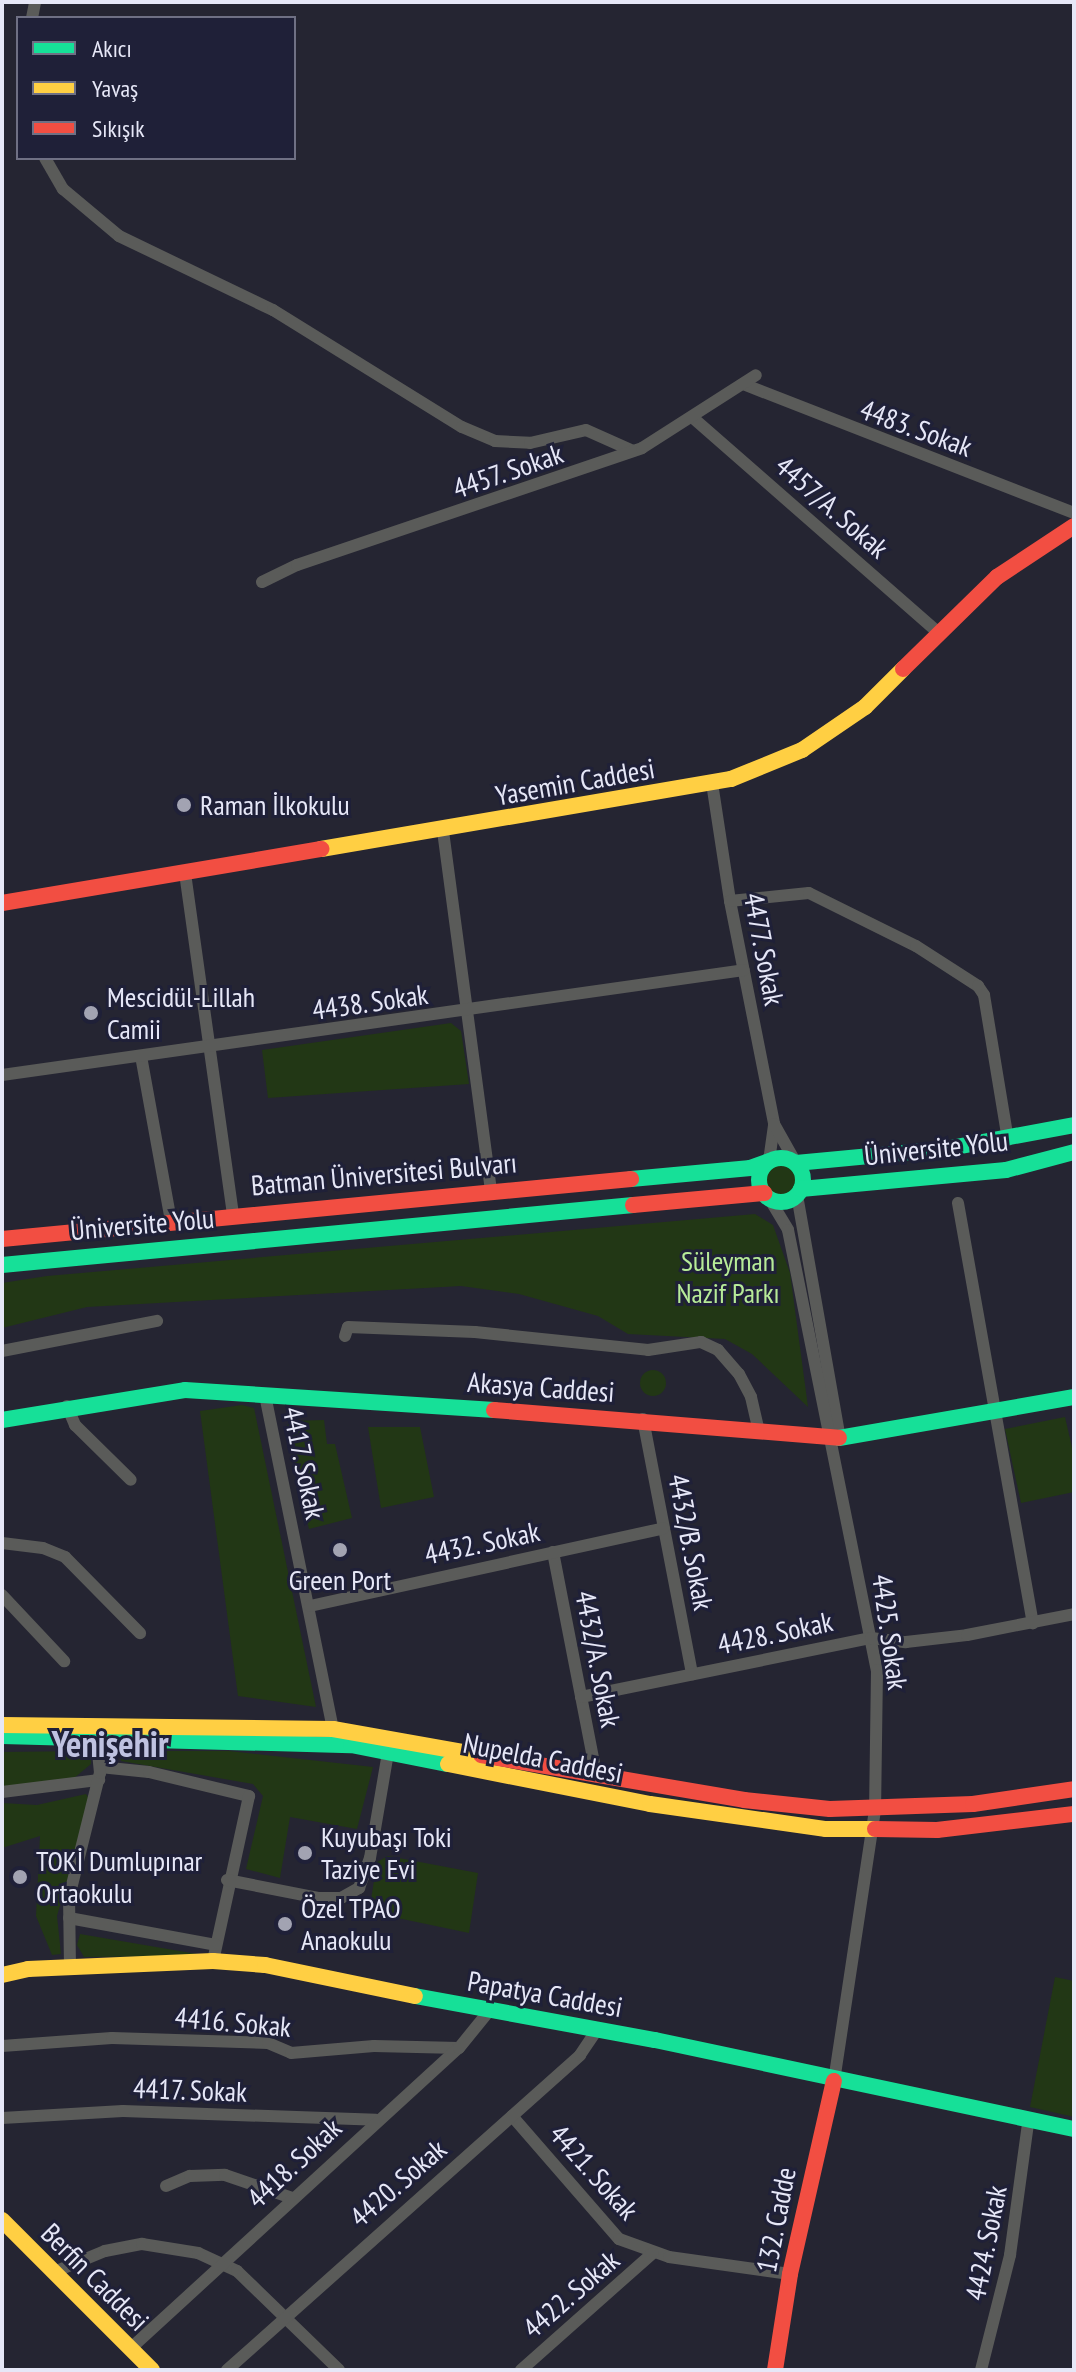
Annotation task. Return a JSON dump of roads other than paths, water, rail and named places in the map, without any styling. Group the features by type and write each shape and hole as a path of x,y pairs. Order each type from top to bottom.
{"street":[{"path":"46,160 63,189 119,236 273,310 462,427 495,441 530,443 586,430 633,451"},
{"name":"4457. Sokak","path":"262,582 297,565 633,451 756,375"},
{"name":"4483. Sokak","path":"743,384 1074,513"},
{"name":"4457/A. Sokak","path":"692,417 940,634"},
{"name":"Yasemin Caddesi","path":"2,903 443,831 712,783 802,750 865,707 997,577 1074,526"},
{"name":"4477. Sokak","path":"712,783 730,901 774,1124"},
{"path":"443,831 471,1012 491,1191"},
{"path":"185,873 233,1214"},
{"path":"730,901 809,893 916,946 978,986 984,995 1008,1140"},
{"name":"4438. Sokak","path":"2,1075 471,1012 744,970"},
{"path":"141,1056 171,1221"},
{"path":"774,1124 769,1161 759,1179 766,1195 784,1202 799,1192"},
{"path":"774,1124 803,1175 799,1192 835,1438"},
{"path":"769,1161 783,1158 796,1163 1008,1140 1074,1125"},
{"name":"Üniversite Yolu","path":"799,1192 1006,1170 1074,1152"},
{"name":"Batman Üniversitesi Bulvarı","path":"2,1239 233,1214 750,1168 769,1161"},
{"name":"Üniversite Yolu","path":"2,1265 766,1195"},
{"name":"4425. Sokak","path":"766,1195 788,1230 835,1438 877,1670 875,1810 834,2081"},
{"path":"958,1203 1033,1623"},
{"path":"2,1351 157,1321"},
{"path":"345,1336 348,1327 475,1332 648,1350 701,1342 718,1350 739,1374 759,1433"},
{"name":"Akasya Caddesi","path":"2,1420 67,1406 185,1390 643,1419 759,1433 835,1438 1074,1397"},
{"name":"4417. Sokak","path":"265,1395 333,1729"},
{"path":"67,1406 75,1425 131,1480"},
{"name":"4432/B. Sokak","path":"643,1419 692,1674"},
{"name":"4432. Sokak","path":"310,1606 664,1528"},
{"path":"2,1543 43,1548 65,1557 140,1633"},
{"name":"4432/A. Sokak","path":"553,1552 596,1774"},
{"path":"2,1595 64,1661"},
{"name":"4428. Sokak","path":"581,1697 871,1638 906,1642 1074,1614"},
{"name":"Nupelda Caddesi","path":"2,1725 321,1743 755,1821 872,1829 1008,1826 1074,1814"},
{"name":"Nupelda Caddesi","path":"2,1736 96,1731 333,1729 744,1800 875,1810 973,1804 1074,1789"},
{"path":"70,1967 69,1897 100,1773 96,1731"},
{"path":"227,1880 319,1898 341,1898 359,1888 370,1858 388,1753"},
{"path":"2,1792 100,1773 245,1792 250,1804 227,1880 214,1953 69,1918"},
{"name":"Papatya Caddesi","path":"2,1975 214,1953 489,2011 597,2030 1028,2123 1074,2129"},
{"name":"4418. Sokak","path":"130,2349 376,2120 459,2048 489,2011"},
{"name":"4420. Sokak","path":"227,2370 282,2316 580,2055 597,2030"},
{"name":"4416. Sokak","path":"2,2046 112,2038 268,2043 291,2053 374,2046 459,2048"},
{"name":"132. Cadde","path":"781,2367 790,2274 834,2081"},
{"name":"4417. Sokak","path":"2,2118 123,2111 376,2120"},
{"name":"4421. Sokak","path":"512,2116 619,2239 653,2253 790,2274"},
{"name":"4424. Sokak","path":"981,2370 1010,2255 1028,2123"},
{"path":"166,2186 190,2176 225,2175 292,2198"},
{"name":"Berfin Caddesi","path":"2,2220 152,2370"},
{"path":"54,2272 105,2251 142,2244 173,2245 237,2271 339,2370"},
{"name":"4422. Sokak","path":"521,2370 653,2253"}],"place":[{"name":"Raman İlkokulu","path":"184,805"},
{"name":"Mescidül-Lillah Camii","path":"91,1013"},
{"name":"Green Port","path":"340,1550"},
{"name":"Kuyubaşı Toki Taziye Evi","path":"305,1853"},
{"name":"TOKİ Dumlupınar Ortaokulu","path":"20,1877"},
{"name":"Özel TPAO Anaokulu","path":"285,1924"}],"district":[{"name":"Yenişehir","path":"110,1744"}],"park label":[{"name":"Süleyman Nazif Parkı","path":"728,1277"}]}
